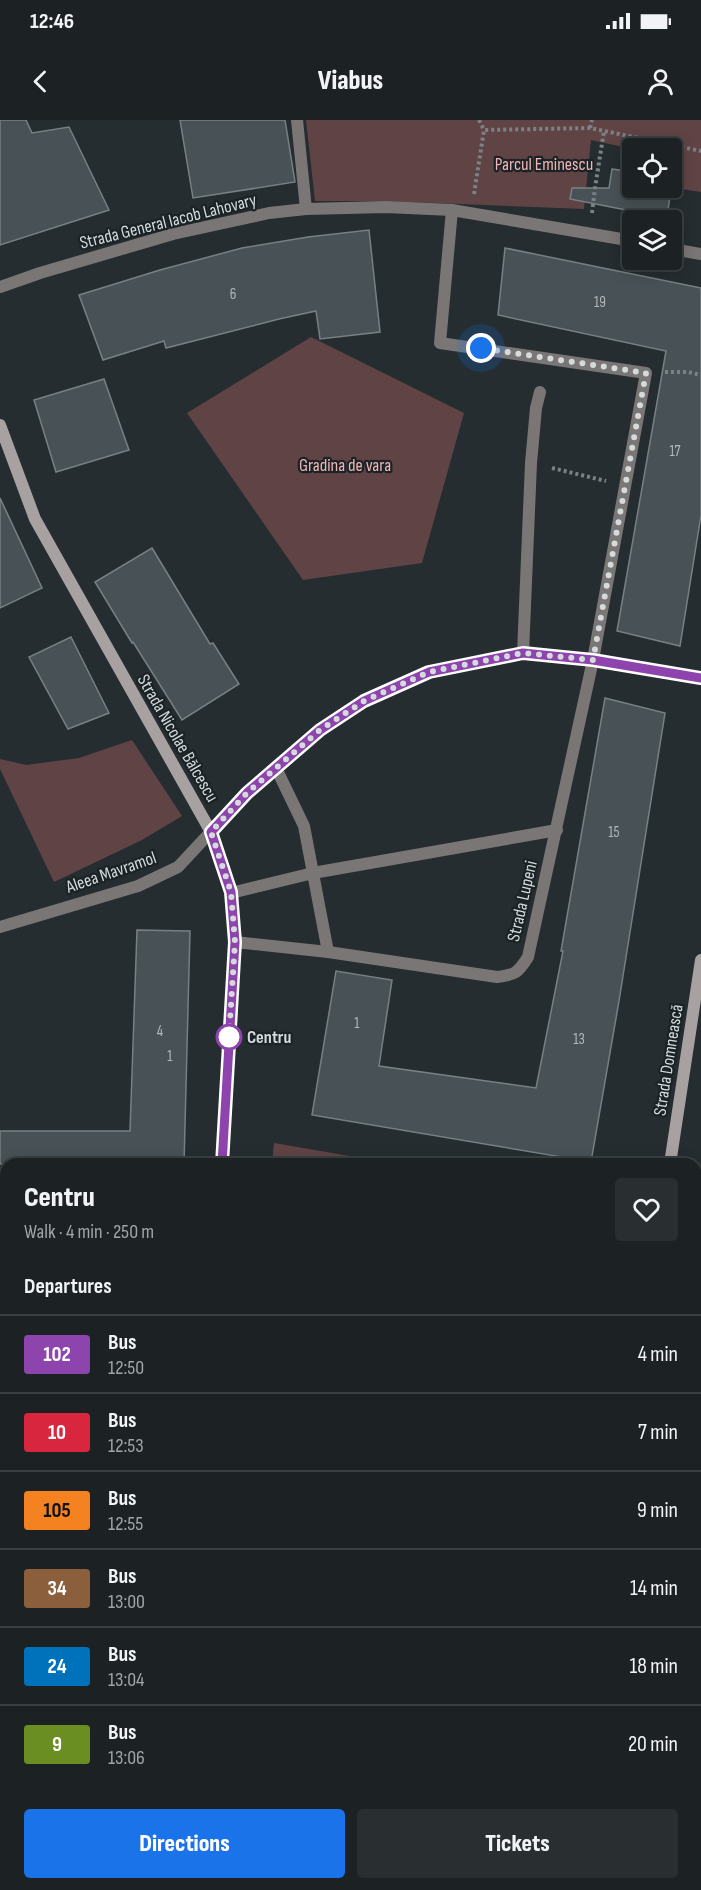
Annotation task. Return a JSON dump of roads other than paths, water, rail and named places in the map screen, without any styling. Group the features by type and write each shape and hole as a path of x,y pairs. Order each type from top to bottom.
{"main road":[{"name":"Strada Nicolae Bălcescu","path":"0,425 35,519 211,832 231,892 235,942 222,1158"},
{"name":"Strada Domnească","path":"671,1158 701,960"}],"street":[{"path":"297,120 306,209"},
{"name":"Strada General Iacob Lahovary","path":"0,287 173,234 269,213 306,209 386,207 452,210 622,239"},
{"name":"Strada Lupeni","path":"235,942 328,952 497,977 511,975 520,970 528,957 593,660 646,373 440,343 452,210"},
{"path":"682,251 701,254"},
{"path":"523,653 531,463 536,408 540,392"},
{"name":"Aleea Mavramol","path":"0,927 138,885 178,867 247,793 320,730 364,701 429,672 523,653 593,660 701,678"},
{"path":"276,768 304,826 328,952"},
{"path":"231,892 313,873 556,830"}],"place":[{"name":"Centru","path":"229,1037"}],"park label":[{"name":"Parcul Eminescu","path":"544,164"},
{"name":"Gradina de vara","path":"345,465"}]}
